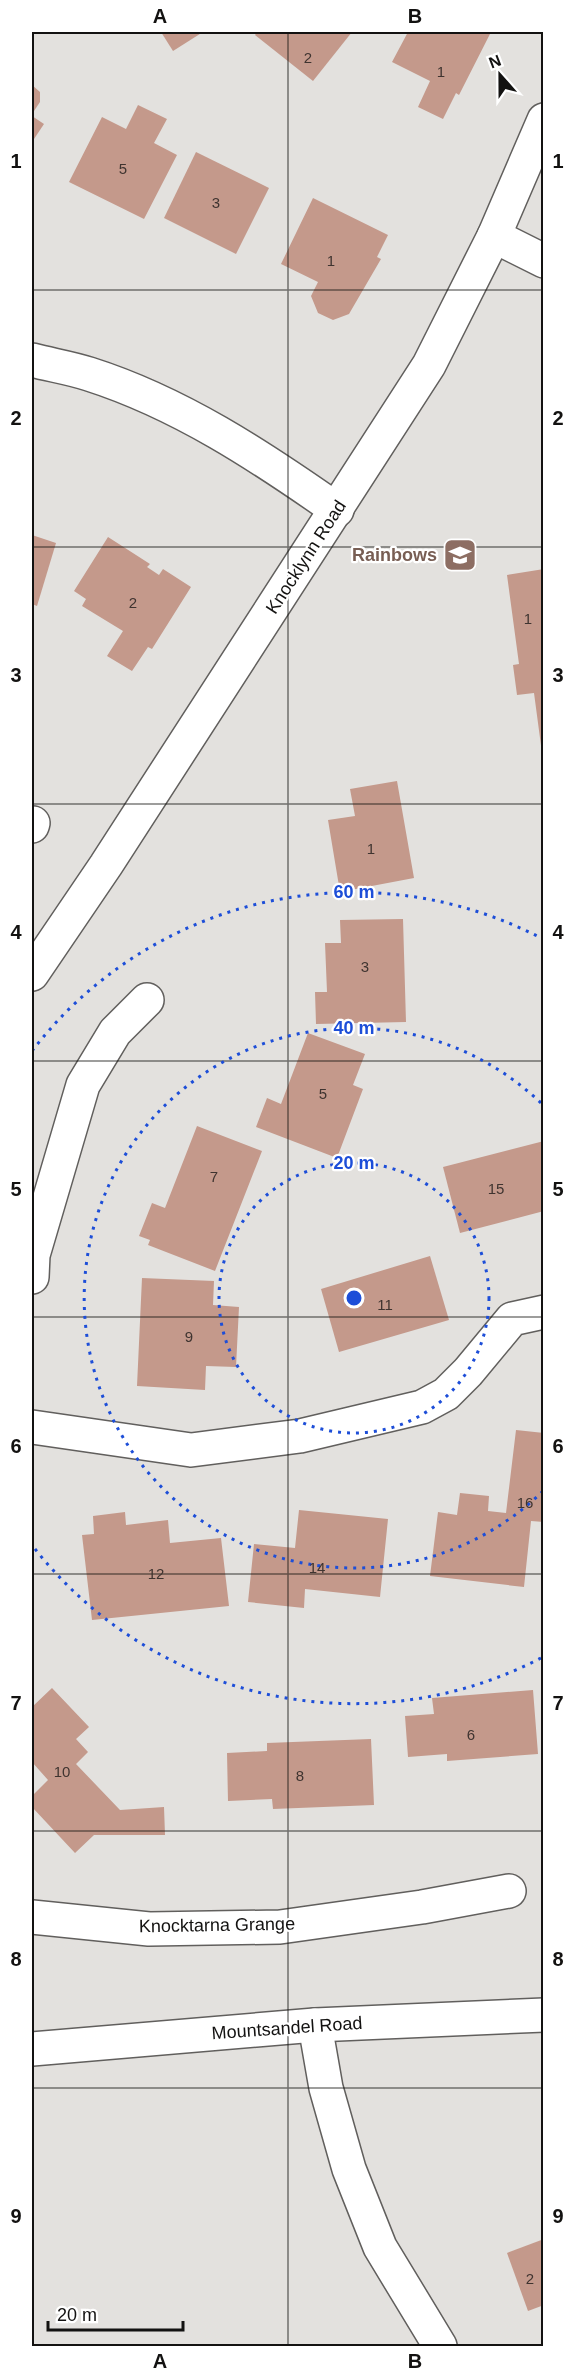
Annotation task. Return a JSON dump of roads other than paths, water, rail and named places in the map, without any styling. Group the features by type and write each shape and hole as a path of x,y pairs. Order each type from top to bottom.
{"street":[{"name":"Knocklynn Road","path":"32,974 106,865 429,365 494,236 543,120"},
{"path":"494,236 543,261"},
{"path":"32,360 90,374 188,415 278,469 337,510"},
{"path":"32,1277 33,1255 83,1084 115,1032 147,1000"},
{"path":"32,1427 191,1450 300,1437 422,1407 446,1394 512,1320 543,1312"},
{"name":"Knocktarna Grange","path":"32,1917 149,1929 280,1927 422,1907 509,1891"},
{"name":"Mountsandel Road","path":"32,2049 315,2025 543,2015"},
{"path":"315,2025 326,2088 352,2179 380,2247 440,2346"}],"place":[{"name":"Rainbows","path":"460,555"}]}
